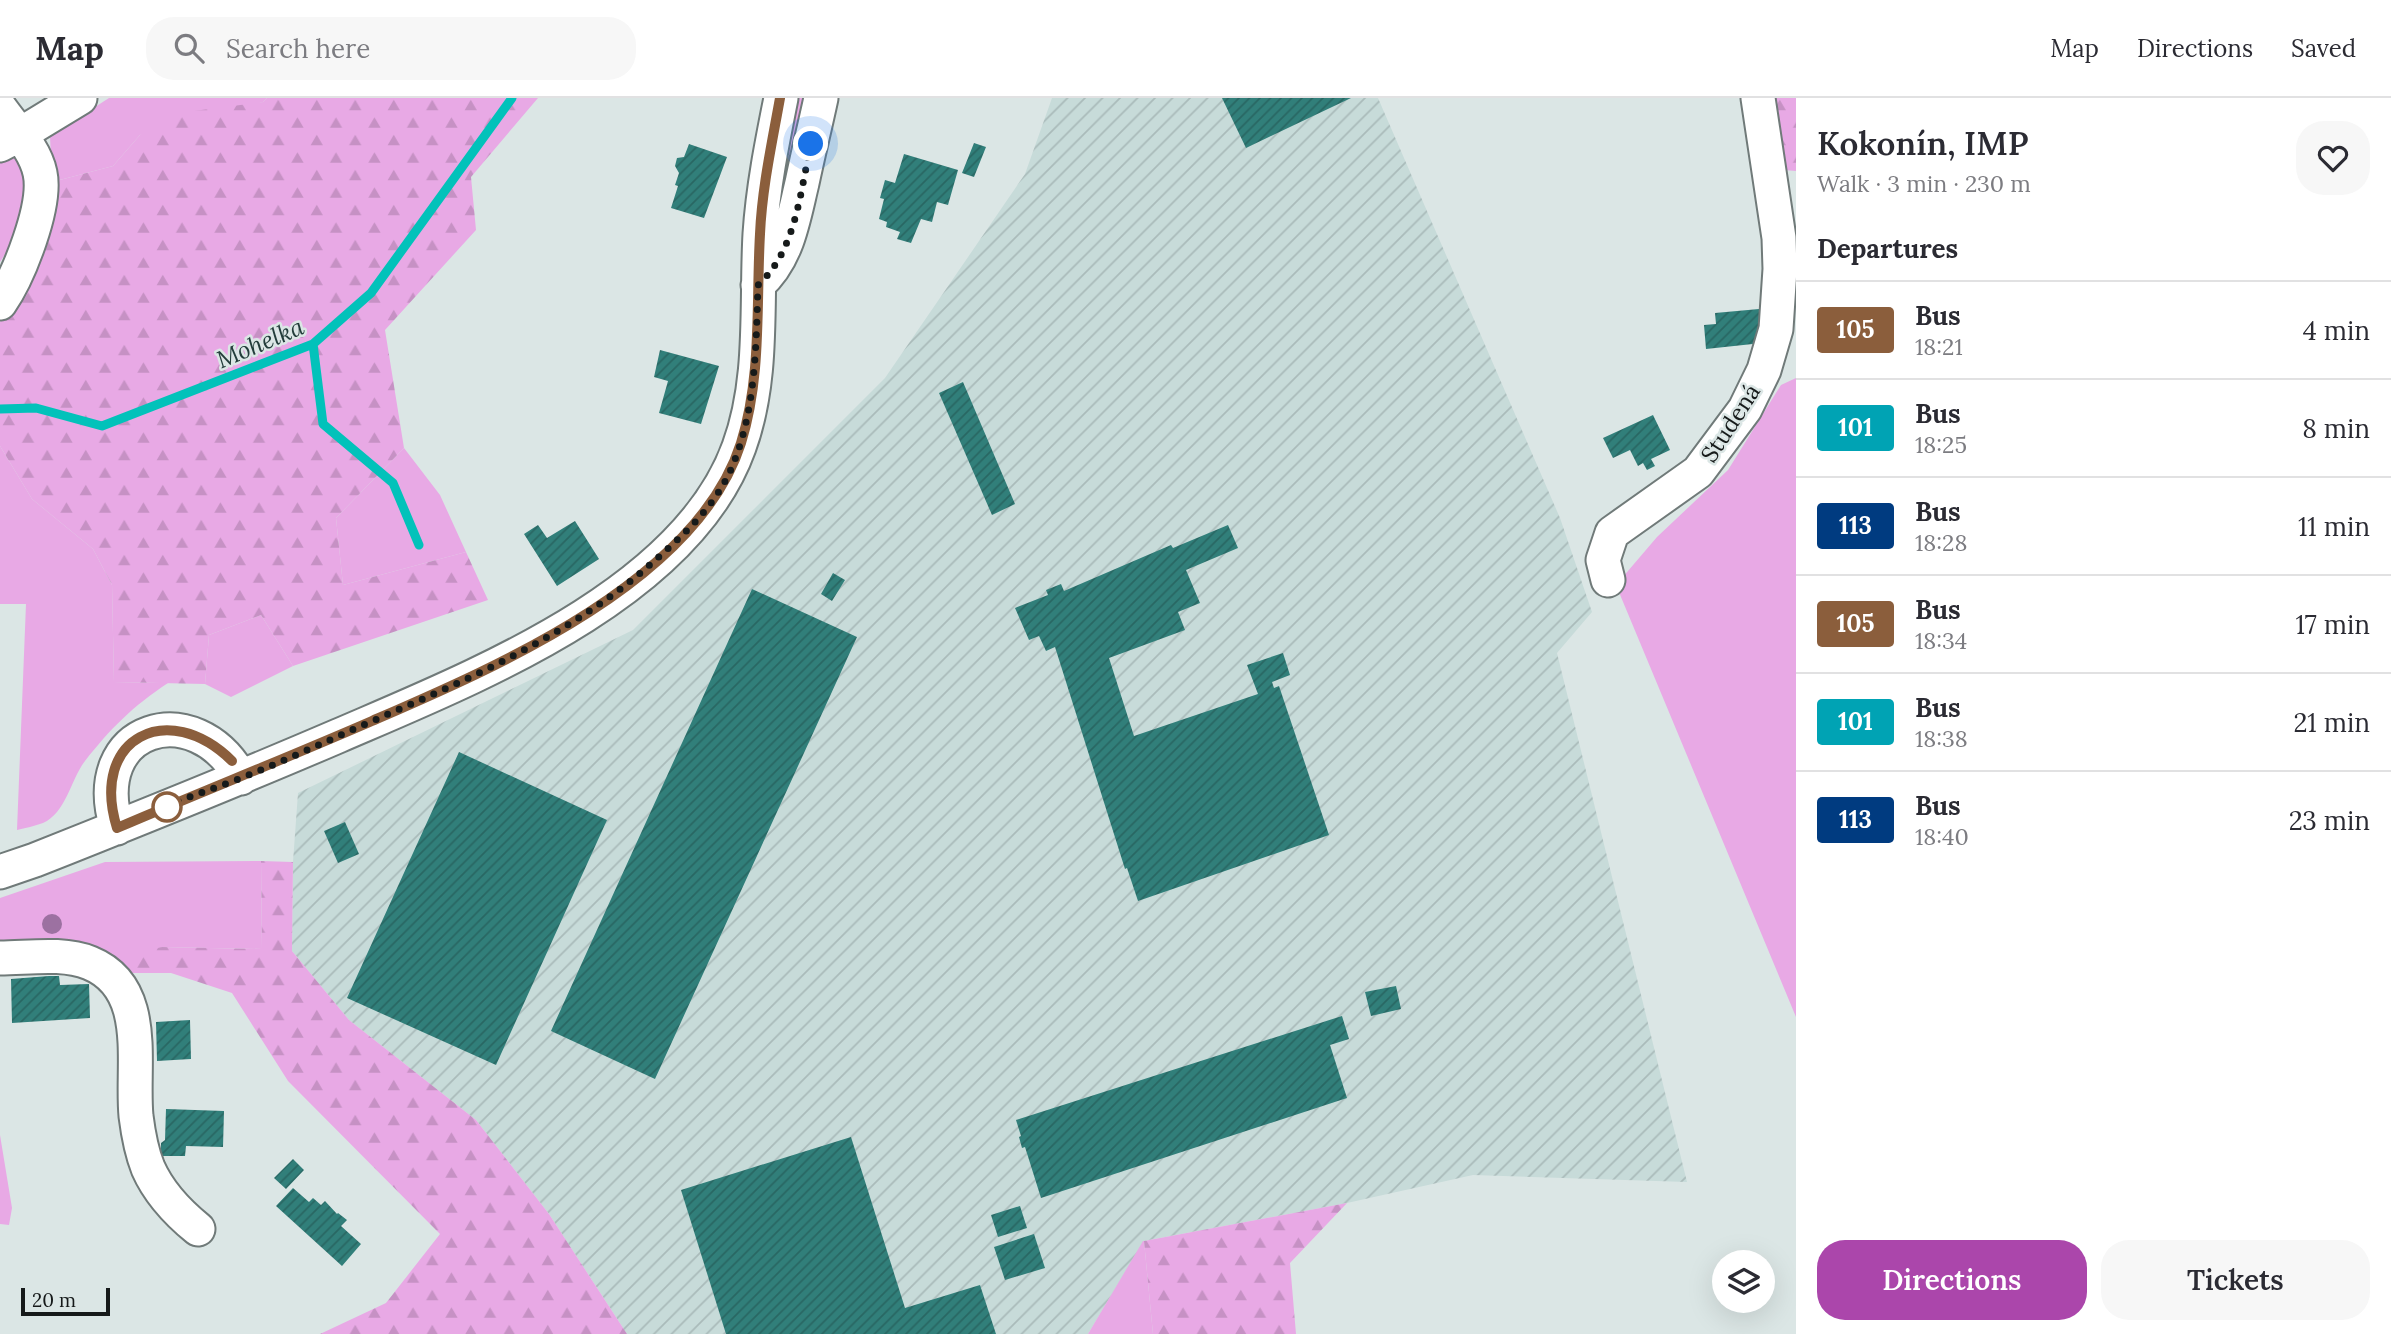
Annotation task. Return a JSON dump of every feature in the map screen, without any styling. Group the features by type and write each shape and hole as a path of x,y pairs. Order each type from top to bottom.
{"street":[{"path":"10,140 80,98"},
{"path":"0,872 241,778 465,681 527,650 592,610 646,570 687,531 718,493 741,443 755,368 764,183 780,98"},
{"path":"758,285 774,268 790,236 821,98"},
{"name":"Studená","path":"1608,580 1603,560 1612,533 1698,472 1745,409 1764,370 1776,329 1780,269 1779,238 1758,98"},
{"path":"0,108 10,140 33,155 40,174 41,194 28,243 0,303"},
{"path":"117,828 111,810 112,777 124,749 139,738 174,730 202,737 218,747 232,761 241,778"},
{"path":"0,958 75,959 105,971 116,983 126,997 134,1021 136,1117 147,1166 164,1197 198,1229"}],"shaded area":[{"path":"1052,98 1378,98 1560,518 1592,612 1557,653 1687,1182 1473,1175 1347,1203 1144,1241 1088,1334 627,1334 549,1214 476,1120 349,1020 292,951 293,862 298,793 633,630 885,378 1025,174"}],"green space":[{"path":"109,98 267,98 263,102 140,135 113,166 52,182 50,136"},
{"path":"267,98 538,98 471,177 476,230 385,330 404,448 336,518 343,585 466,552 488,600 293,666 261,615 209,635 205,684 114,682 112,585 93,549 32,499 0,446 0,322 13,301 52,182 113,166 140,135 170,114 263,102"},
{"path":"795,98 807,98 786,198 776,195"},
{"path":"1776,98 1796,98 1796,171 1784,170"},
{"path":"18,154 29,189 13,242 0,262 0,156"},
{"path":"1796,378 1796,1017 1616,585 1657,537 1728,470 1781,385"},
{"path":"0,446 32,499 93,549 112,585 114,682 168,683 133,709 104,739 80,768 63,804 51,818 17,830 26,604 0,604"},
{"path":"404,448 440,495 466,552 343,585 336,518"},
{"path":"261,615 293,666 231,697 205,684 209,635"},
{"path":"261,861 262,949 162,947 122,973 0,973 0,898 105,862"},
{"path":"261,861 293,862 292,951 349,1020 476,1120 549,1214 627,1334 320,1334 386,1303 440,1234 288,1081 232,993 171,973 122,973 136,953 162,947 262,949"},
{"path":"0,1135 12,1208 9,1225 0,1224"},
{"path":"1347,1203 1290,1263 1296,1334 1153,1334 1144,1241"},
{"path":"1143,1241 1153,1334 1088,1334"}],"building":[{"path":"1222,98 1351,98 1246,148"},
{"path":"974,143 986,147 974,177 962,173"},
{"path":"689,144 727,157 704,218 671,208 678,186 675,185 679,173 675,166 677,158 684,157"},
{"path":"904,154 958,170 948,205 937,202 932,222 921,219 911,243 897,239 900,232 886,227 887,222 879,219 884,199 880,198 885,180 895,183"},
{"path":"1759,309 1762,343 1706,349 1704,325 1716,324 1715,313"},
{"path":"660,350 719,366 701,424 659,413 668,381 654,377"},
{"path":"963,382 1015,504 992,515 939,393"},
{"path":"1653,415 1670,450 1651,459 1655,466 1647,470 1643,463 1638,466 1630,450 1613,458 1603,438"},
{"path":"575,521 599,559 557,586 524,534 538,525 547,538"},
{"path":"1228,525 1238,548 1186,570 1200,603 1178,612 1185,630 1109,658 1134,736 1258,694 1247,665 1283,653 1290,675 1272,682 1274,688 1279,686 1329,835 1138,901 1127,868 1125,869 1055,647 1046,651 1039,636 1029,640 1015,608 1048,595 1046,590 1061,584 1064,591 1171,545 1173,548"},
{"path":"833,573 845,580 832,601 821,594"},
{"path":"752,589 857,637 655,1079 551,1031"},
{"path":"459,752 607,820 496,1065 347,998"},
{"path":"345,822 359,854 338,863 324,831"},
{"path":"59,976 60,985 89,984 90,1018 12,1023 11,979"},
{"path":"1396,986 1401,1009 1371,1016 1365,992"},
{"path":"1342,1016 1349,1039 1330,1045 1347,1098 1041,1198 1025,1147 1022,1148 1016,1120"},
{"path":"190,1020 191,1059 157,1061 156,1022"},
{"path":"166,1109 224,1111 223,1147 186,1146 185,1156 161,1156 161,1143 165,1140"},
{"path":"851,1137 905,1308 980,1285 996,1334 726,1334 681,1190"},
{"path":"293,1159 304,1170 286,1189 274,1178"},
{"path":"293,1188 309,1202 313,1198 321,1205 325,1201 347,1220 341,1226 361,1244 342,1266 276,1206"},
{"path":"1020,1206 1027,1228 998,1237 991,1215"},
{"path":"1034,1234 1045,1268 1005,1280 994,1247"}],"waterway":[{"name":"Mohelka","path":"0,409 36,408 102,426 313,344 371,293 512,98"},
{"path":"313,344 323,424 393,483 419,545"}],"bus line":[{"name":"105","path":"232,761 218,747 188,732 156,732 139,738 124,749 112,777 111,810 117,828 241,778 465,681 527,650 592,610 646,570 704,513 731,469 747,416 755,368 764,183 780,98"}],"route":[{"path":"167,807 241,778 465,681 527,650 592,610 646,570 687,531 718,493 741,443 755,368 758,285 770,274 790,236 811,144"}]}
